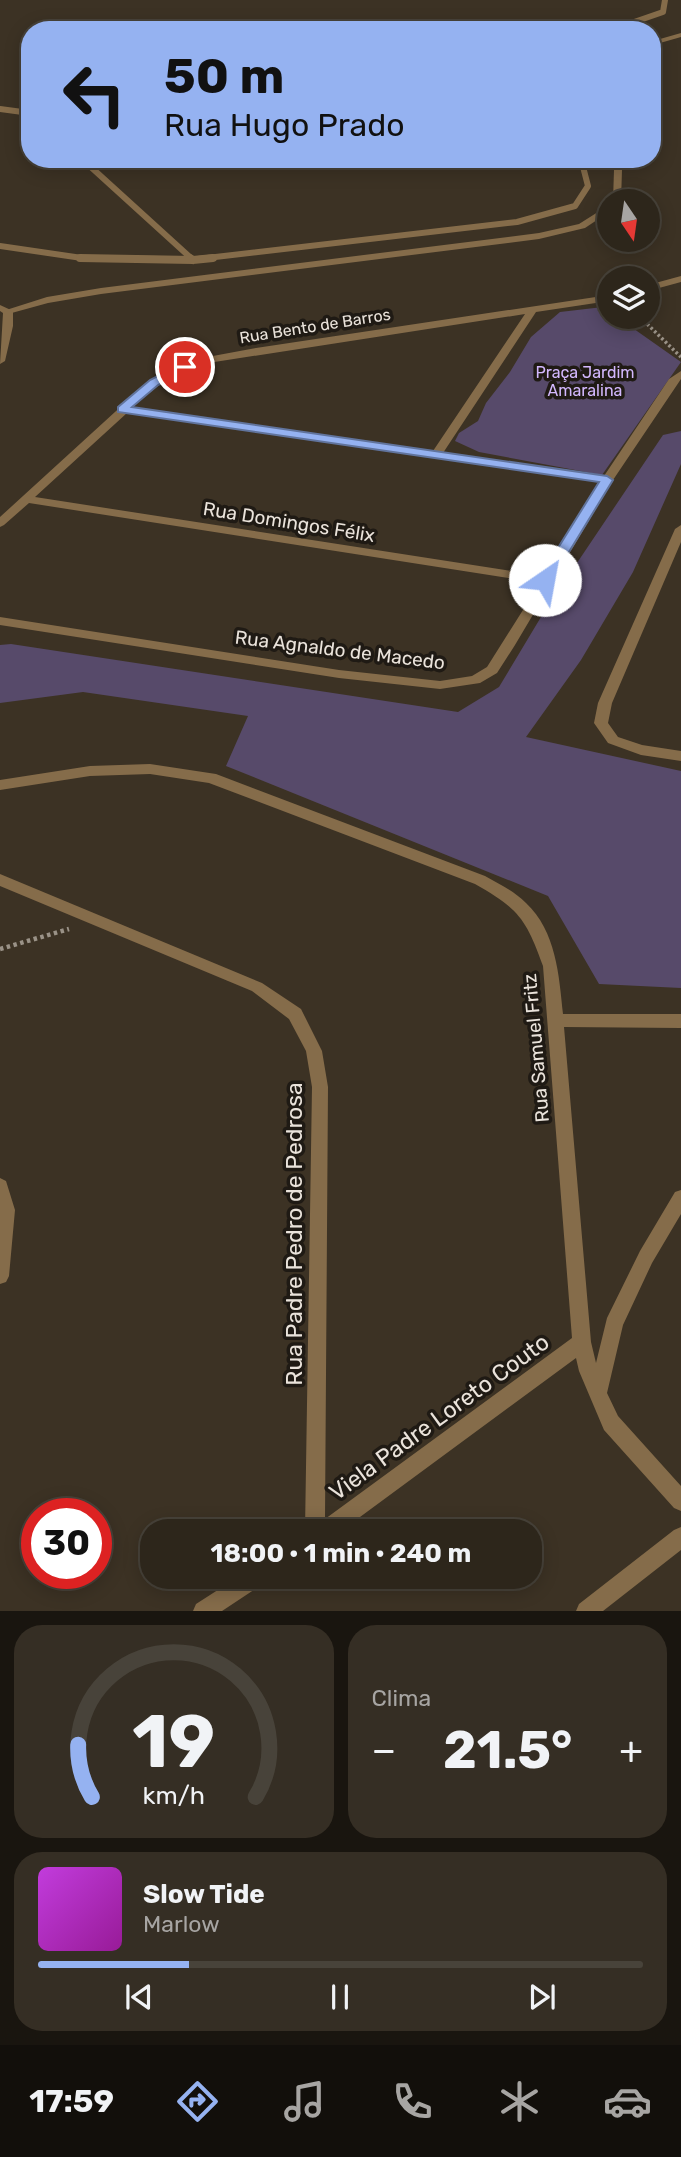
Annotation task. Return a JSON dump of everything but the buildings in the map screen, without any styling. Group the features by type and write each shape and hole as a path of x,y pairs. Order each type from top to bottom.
{"street":[{"path":"661,41 681,35"},
{"path":"617,168 617,189"},
{"path":"0,361 8,326 4,310 101,291 539,236 582,226 597,216"},
{"path":"660,285 681,279"},
{"name":"Rua Bento de Barros","path":"0,523 122,409 154,382 177,369 206,360 597,300"},
{"path":"437,453 532,310"},
{"name":"Rua Agnaldo de Macedo","path":"0,621 317,670 440,685 475,681 492,670 511,642 545,580 607,480 673,381 681,374"},
{"path":"122,409 607,480"},
{"name":"Rua Domingos Félix","path":"27,499 545,580"},
{"path":"681,529 605,703 601,723 613,740 641,750 681,756"},
{"name":"Rua Samuel Fritz","path":"0,785 90,771 150,769 211,778 480,880 516,900 536,925 551,966 582,1342 588,1371 611,1423 681,1501"},
{"name":"Rua Padre Pedro de Pedrosa","path":"0,880 257,987 295,1014 314,1051 320,1087 315,1519"},
{"path":"557,1020 681,1021"},
{"path":"0,1186 6,1210 0,1276"},
{"path":"598,1393 614,1324 646,1257 681,1198"},
{"name":"Viela Padre Loreto Couto","path":"341,1519 582,1342"},
{"path":"586,1611 681,1537"},
{"path":"203,1611 237,1589"}],"lane":[{"path":"637,21 663,12 665,0"},
{"path":"0,109 21,112"},
{"path":"92,168 193,260"},
{"path":"0,246 82,258 193,260 517,222 575,206 588,186 583,168"}],"path":[{"path":"652,329 681,357"},
{"path":"0,949 97,921"}],"green space":[{"name":"Praça Jardim Amaralina","path":"597,308 597,329 634,329 681,362 602,475 479,452 455,441 459,433 478,421 486,403 510,372 531,337 560,312"},
{"path":"681,431 681,464 633,572 581,660 526,737 681,771 681,988 599,984 548,896 226,766 248,716 83,692 0,703 0,645 11,644 458,712 499,687 544,612 663,435"}],"route":[{"path":"185,367 154,382 122,409 607,480 545,580"}]}
